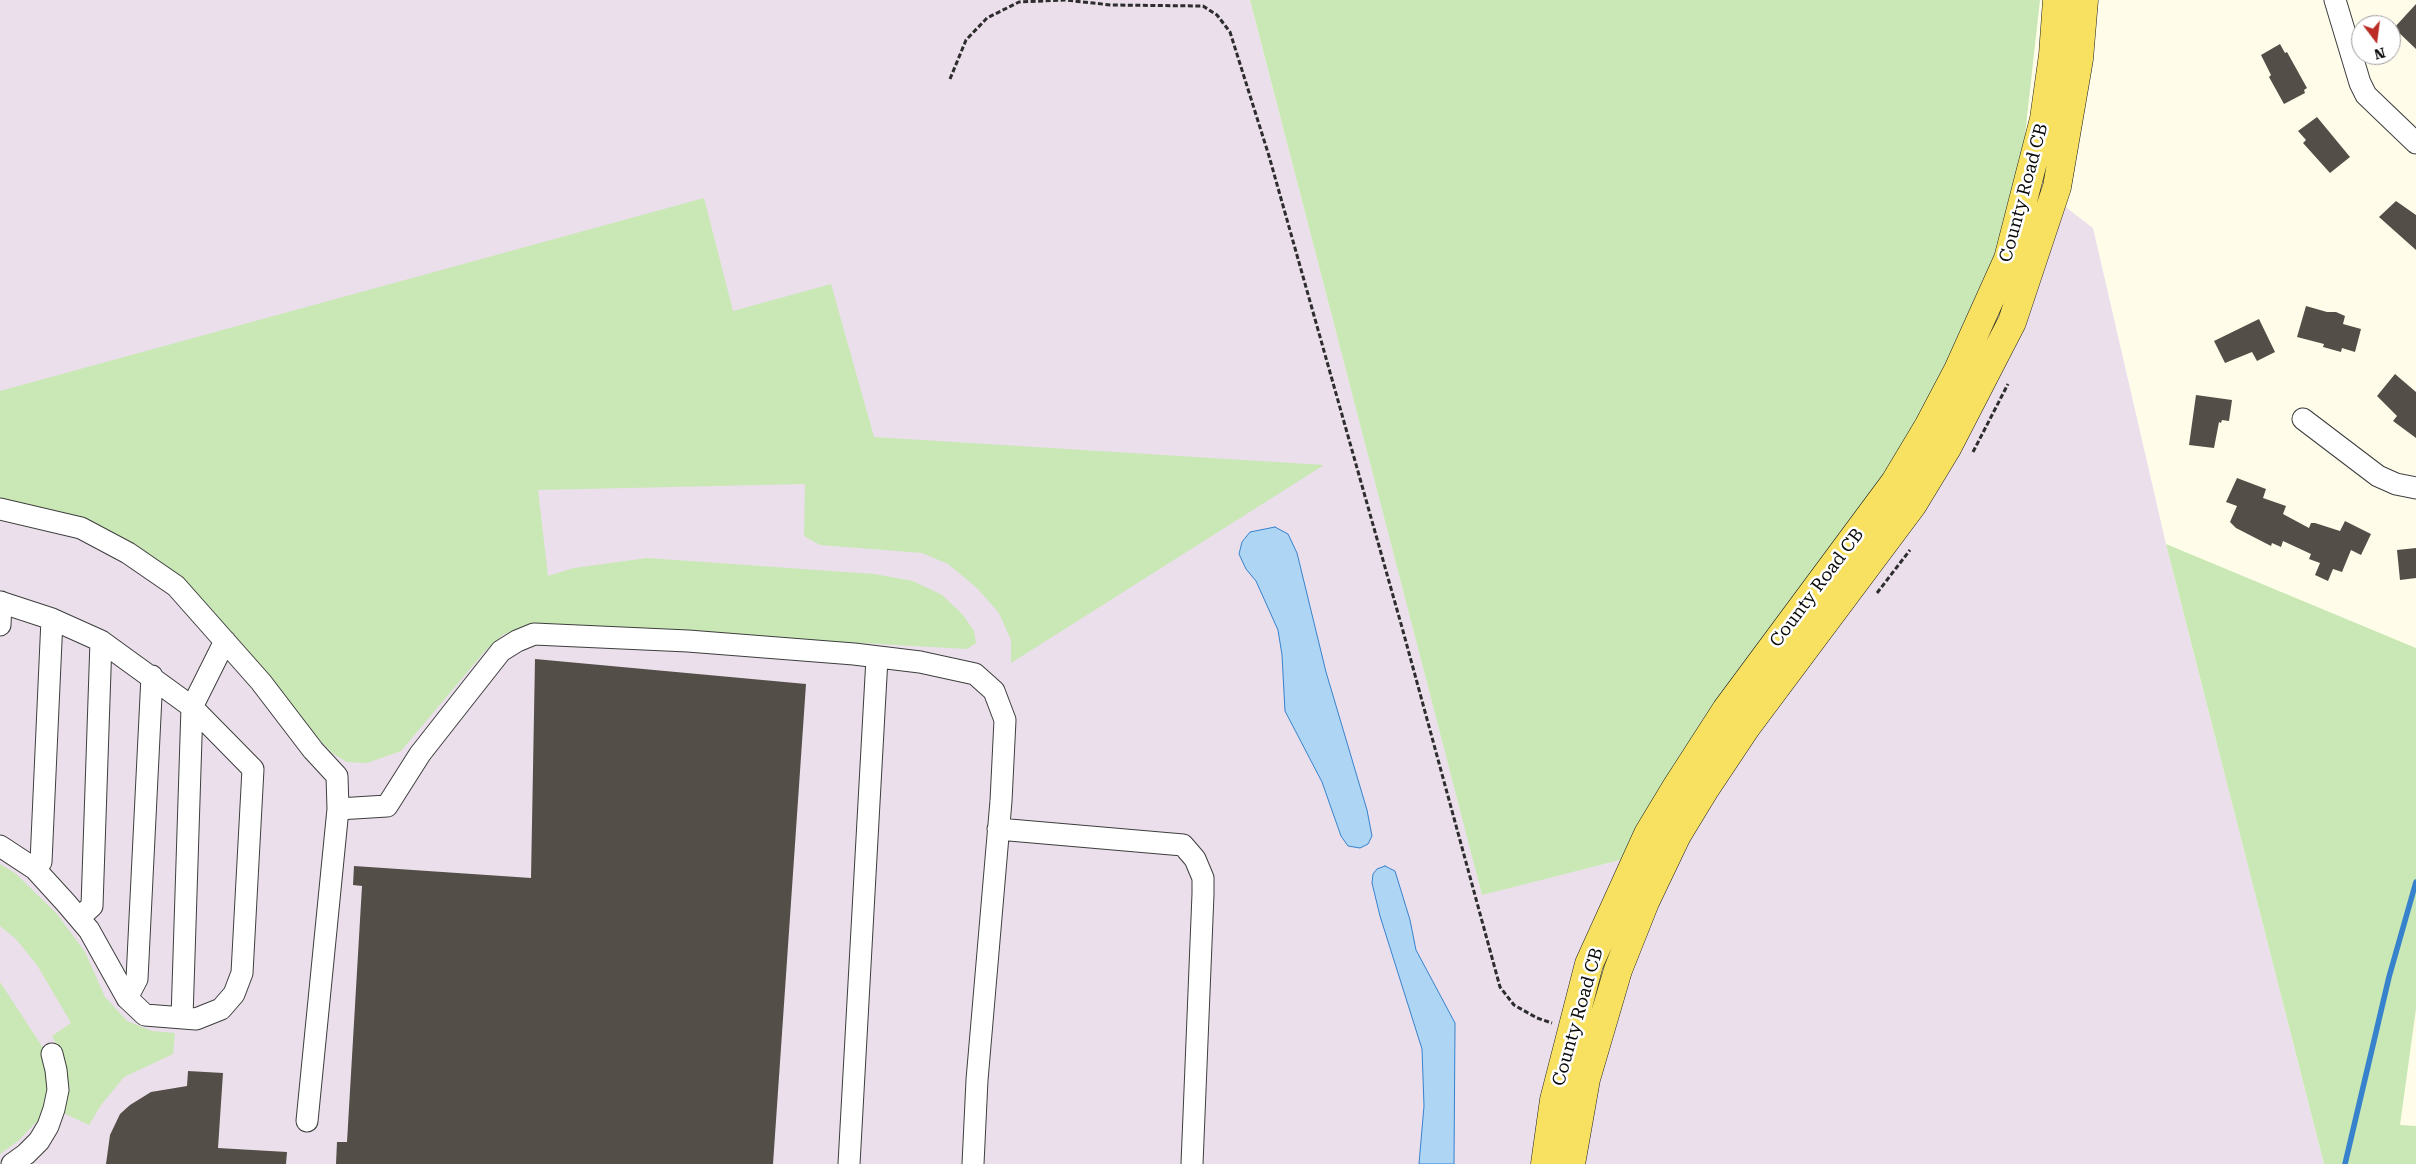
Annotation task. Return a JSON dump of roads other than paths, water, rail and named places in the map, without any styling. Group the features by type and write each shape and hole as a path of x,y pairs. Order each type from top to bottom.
{"main road":[{"name":"County Road CB","path":"1545,1164 1554,1100 1589,964 1648,834 1726,710 1895,482 1928,427 1958,370 2008,259 2029,184 2044,119 2053,55 2057,0"},
{"name":"County Road CB","path":"1570,1164 1586,1079 1618,970 1645,902 1677,835 1747,726 1913,504 1948,448 2012,322 2057,187 2079,59 2084,0"}],"street":[{"path":"2336,0 2363,89 2377,106 2416,143"},
{"path":"2303,419 2378,476 2396,484 2416,488"},
{"path":"0,509 81,528 128,553 176,586 261,682 313,750 337,776 338,809 308,1121"},
{"path":"0,625 1,602 52,619 101,641 152,676 192,707 253,769 242,973 234,994 221,1009 196,1019 145,1015 126,998 89,930 79,918 35,869 0,846"},
{"path":"35,869 41,862 52,619"},
{"path":"338,809 388,806 420,754 501,651 517,641 534,634 688,642 878,658 920,662 975,674 994,691 1005,720 977,1080 973,1164"},
{"path":"79,918 92,906 101,641"},
{"path":"182,1018 192,707 225,641"},
{"path":"849,1164 878,658"},
{"path":"126,998 137,979 152,676"},
{"path":"998,829 1182,845 1196,859 1203,878 1203,894 1192,1164"},
{"path":"12,1164 26,1154 48,1126 58,1090 52,1054"}],"water":[{"path":"1275,527 1288,534 1297,553 1326,672 1367,810 1372,836 1368,844 1360,848 1348,846 1341,836 1322,782 1285,711 1282,655 1278,630 1256,581 1246,569 1239,554 1242,542 1250,532"},
{"path":"1385,866 1395,871 1410,920 1416,950 1455,1023 1454,1164 1419,1164 1424,1106 1422,1049 1380,916 1372,883 1373,874 1377,869"}],"waterway":[{"path":"2345,1164 2389,977 2416,882"}]}
